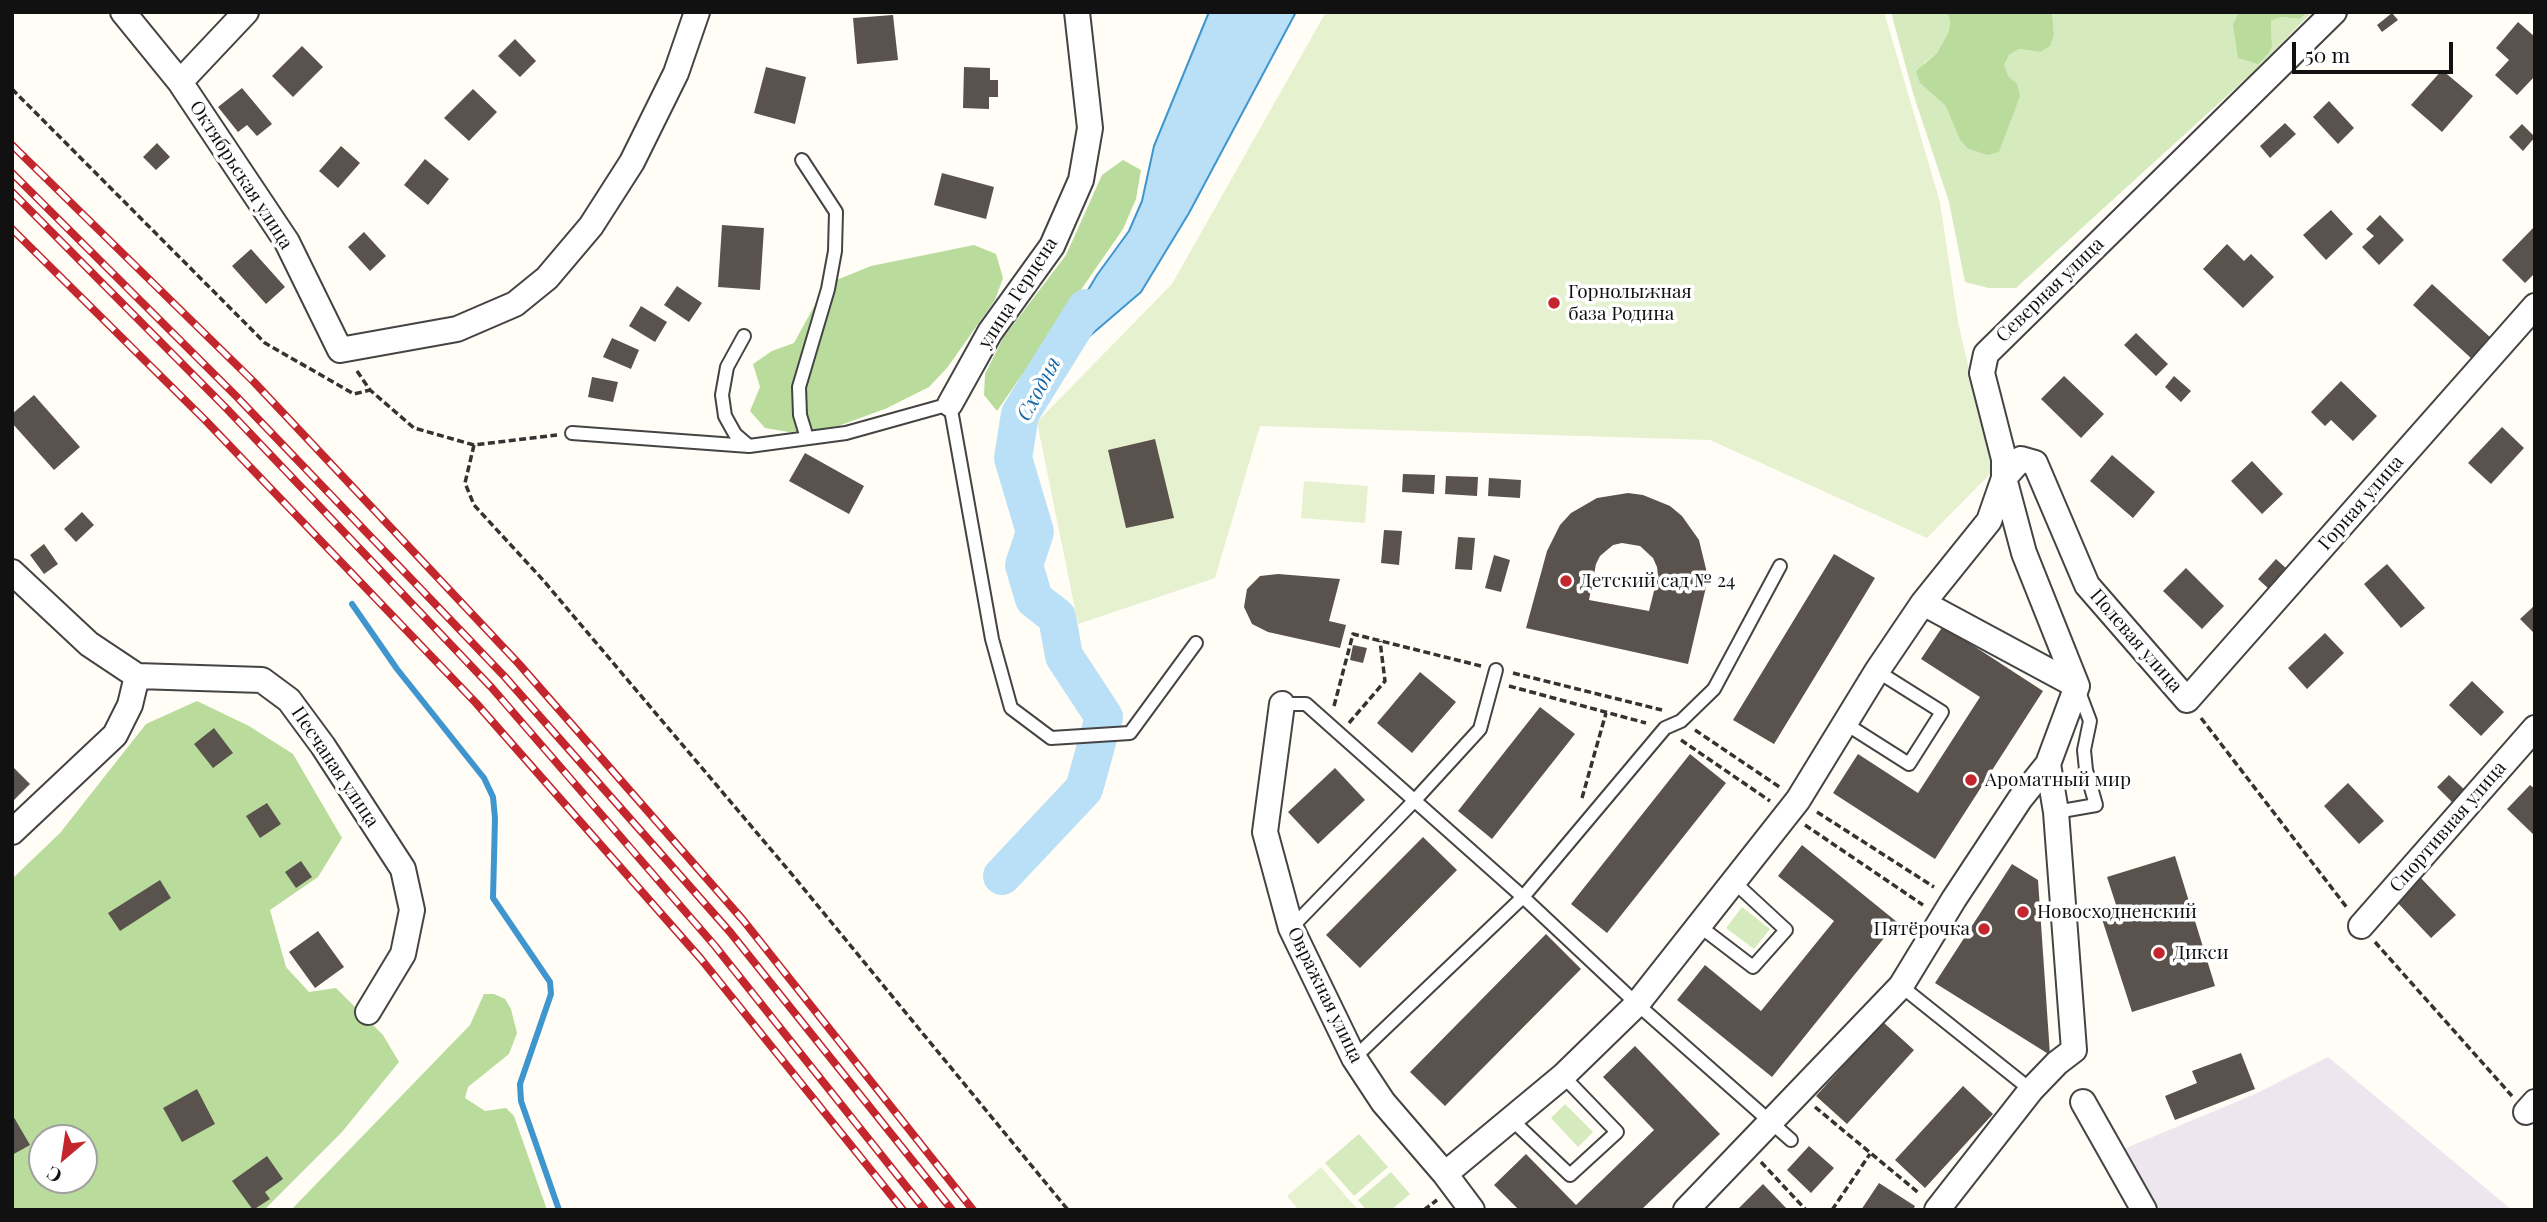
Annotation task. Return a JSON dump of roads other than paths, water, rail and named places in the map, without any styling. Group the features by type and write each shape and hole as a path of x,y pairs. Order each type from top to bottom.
{"street":[{"name":"Октябрьская улица","path":"124,12 180,82 287,242 340,350 457,329 515,304 547,278 591,226 632,162 676,72 697,12"},
{"path":"180,82 246,12"},
{"name":"улица Герцена","path":"950,404 990,332 1052,246 1081,180 1090,128 1077,12"},
{"name":"Северная улица","path":"2077,685 2024,553 2004,478 2004,459 1982,373 1986,354 2334,12"},
{"name":"Горная улица","path":"2187,700 2535,306"},
{"name":"Полевая улица","path":"2004,478 2021,459 2035,463 2087,585 2187,700"},
{"path":"1445,1174 1563,1076 1637,1004 1788,813 1923,603 1989,521 2004,478"},
{"path":"12,572 89,644 138,676 130,705 115,735 12,832"},
{"path":"1686,1210 1901,986 2020,799 2048,764 2077,685 1923,603"},
{"name":"Песчаная улица","path":"138,676 262,680 289,700 323,746 403,869 412,910 402,954 368,1012"},
{"name":"Овражная улица","path":"1282,704 1265,832 1291,928 1354,1058 1383,1102 1472,1210"},
{"name":"Спортивная улица","path":"2361,926 2535,728"},
{"path":"1937,1209 2031,1090 2074,1050 2056,812 2048,764"},
{"path":"2083,1102 2144,1210"}],"lane":[{"path":"802,160 836,212 835,251 828,289 799,387 800,415 807,438"},
{"path":"744,336 727,367 722,395 725,416 735,434 749,446"},
{"path":"572,433 749,446 846,433 950,404 992,639 1012,708 1051,738 1129,733 1196,643"},
{"path":"1354,1058 1523,897 1665,728 1681,720 1714,689 1780,566"},
{"path":"1846,724 1909,764 1942,712 1877,671"},
{"path":"1291,928 1480,729 1495,676"},
{"path":"2056,812 2096,805 2086,770 2084,750 2090,721 2077,685"},
{"path":"1282,704 1306,704 1791,1140"},
{"path":"1698,925 1753,967 1786,930 1733,881"},
{"path":"1901,986 2031,1090"},
{"path":"1512,1120 1570,1175 1617,1132 1563,1076"}],"water":[{"path":"1209,12 1296,12 1189,213 1141,292 1085,340 1058,352 1055,348 1070,320 1097,275 1129,231 1142,201 1154,146"}],"waterway":[{"name":"Сходня","path":"1002,876 1084,789 1104,717 1064,656 1057,617 1034,599 1024,565 1035,532 1013,458 1020,414 1086,308"},
{"path":"352,604 397,669 484,778 493,797 493,898 550,982 551,994 520,1084 521,1101 559,1210"}],"railway":[{"path":"12,145 254,382 519,664 743,920 973,1210"},
{"path":"12,173 237,397 505,677 730,932 952,1210"},
{"path":"12,192 226,408 492,688 715,946 925,1210"},
{"path":"12,229 206,421 476,703 701,959 903,1210"}],"place":[{"name":"Горнолыжная база Родина","path":"1554,303"},
{"name":"Детский сад № 24","path":"1566,581"},
{"name":"Ароматный мир","path":"1971,780"},
{"name":"Новосходненский","path":"2023,912"},
{"name":"Пятёрочка","path":"1984,929"},
{"name":"Дикси","path":"2159,953"}]}
